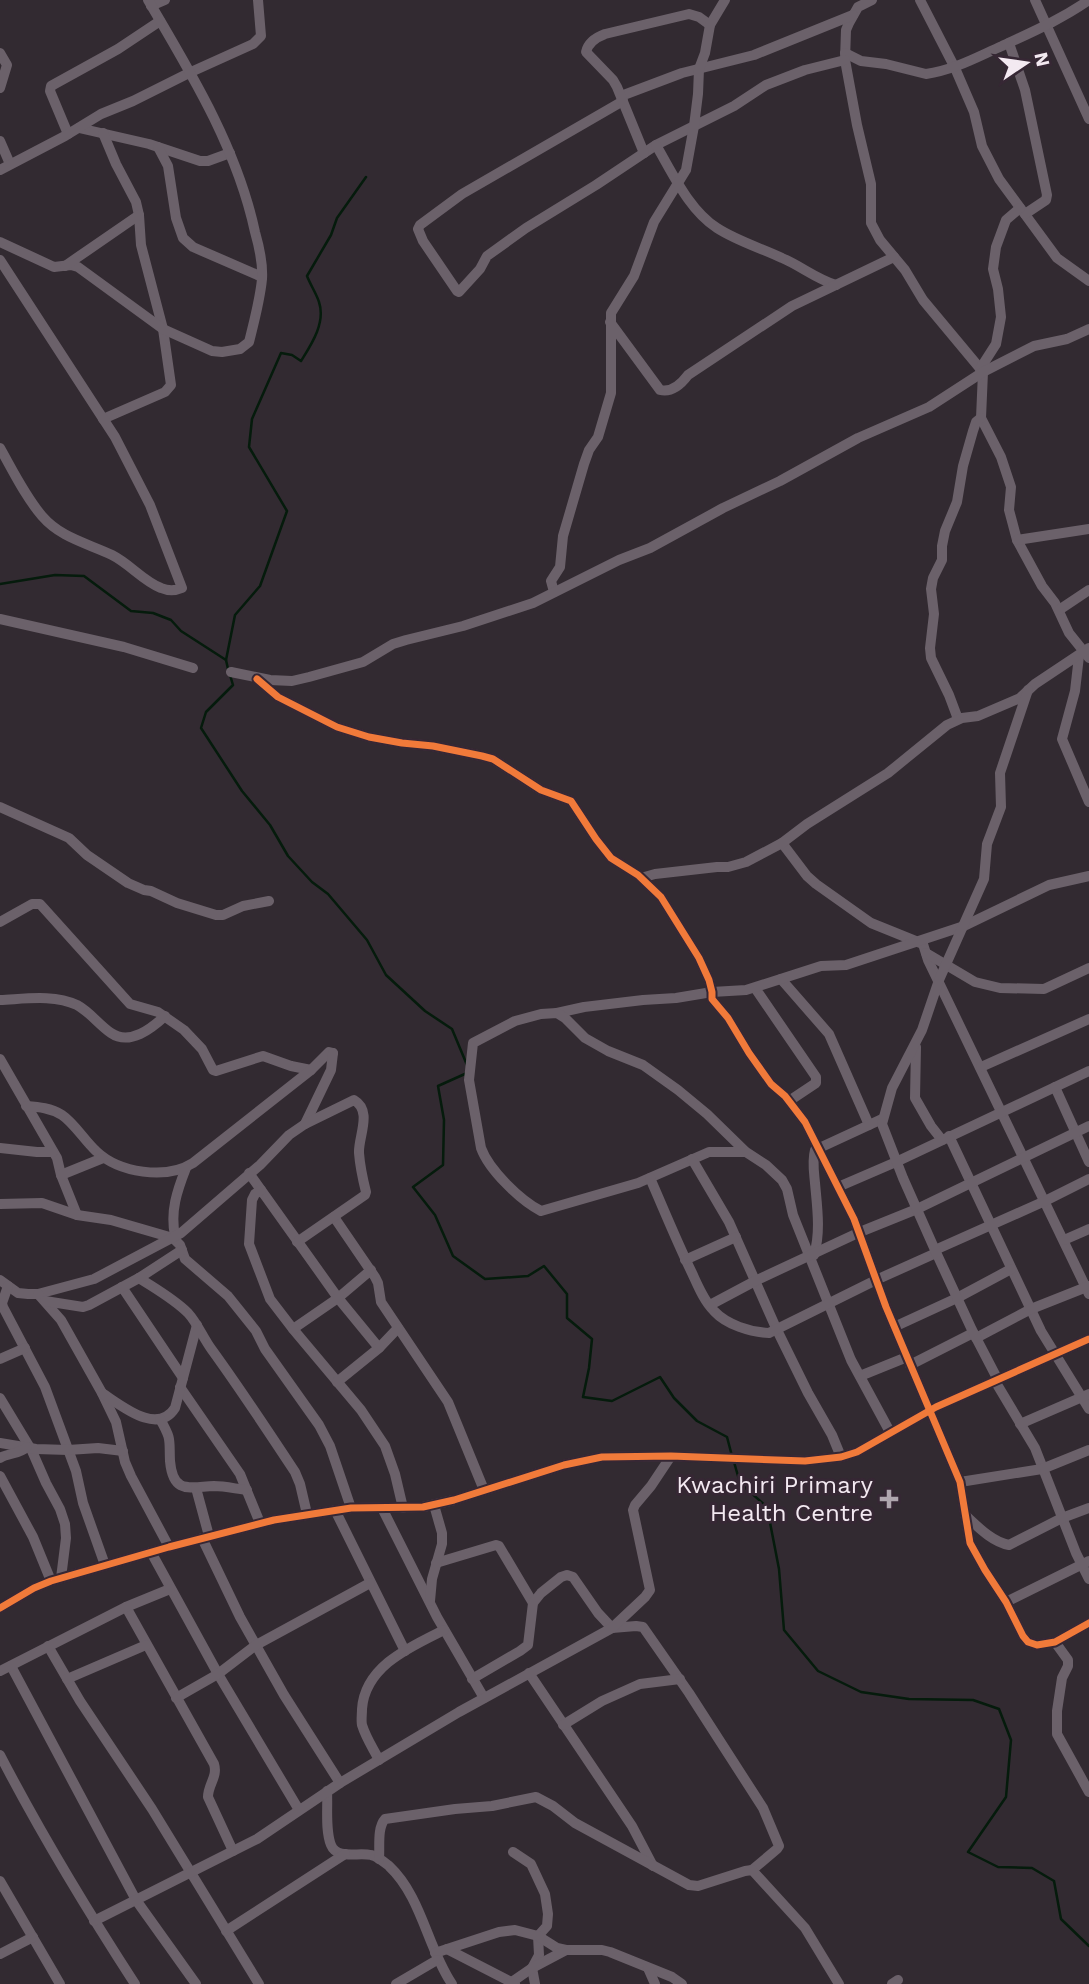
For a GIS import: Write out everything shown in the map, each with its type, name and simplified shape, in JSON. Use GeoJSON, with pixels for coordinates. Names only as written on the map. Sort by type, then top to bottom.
{"type":"FeatureCollection","features":[{"type":"Feature","properties":{"kind":"street"},"geometry":{"type":"LineString","coordinates":[[0,242],[54,267],[78,267],[163,329],[212,351],[240,349],[249,342],[262,277],[252,214],[230,153],[191,72],[149,3],[165,0]]}},
{"type":"Feature","properties":{"kind":"street"},"geometry":{"type":"LineString","coordinates":[[0,170],[102,114],[253,44],[260,39],[258,0]]}},
{"type":"Feature","properties":{"kind":"street"},"geometry":{"type":"LineString","coordinates":[[554,593],[551,581],[559,567],[563,536],[586,457],[598,437],[611,393],[611,313],[639,267],[654,222],[688,164],[699,69],[710,25],[725,0]]}},
{"type":"Feature","properties":{"kind":"street"},"geometry":{"type":"LineString","coordinates":[[872,0],[858,7],[853,15],[846,30],[845,56],[871,184],[871,223],[923,300],[982,370]]}},
{"type":"Feature","properties":{"kind":"street"},"geometry":{"type":"LineString","coordinates":[[920,0],[955,68],[974,112],[982,146],[999,179],[1057,258],[1089,281]]}},
{"type":"Feature","properties":{"kind":"street"},"geometry":{"type":"LineString","coordinates":[[1035,0],[1089,119]]}},
{"type":"Feature","properties":{"kind":"street"},"geometry":{"type":"LineString","coordinates":[[853,15],[754,55],[675,75],[622,99],[463,194],[420,225],[420,235],[459,292],[488,256],[527,228],[656,145],[734,106],[766,85],[845,56],[926,74],[955,68],[1046,26],[1089,0]]}},
{"type":"Feature","properties":{"kind":"street"},"geometry":{"type":"LineString","coordinates":[[644,153],[613,80],[586,52],[588,46],[597,37],[605,34],[689,14],[710,25]]}},
{"type":"Feature","properties":{"kind":"street"},"geometry":{"type":"LineString","coordinates":[[68,134],[49,88],[118,49],[160,21]]}},
{"type":"Feature","properties":{"kind":"street"},"geometry":{"type":"LineString","coordinates":[[1009,43],[1025,90],[1047,195],[1046,200],[1006,220],[996,247],[993,269],[1001,317],[996,344],[982,370],[981,418],[1001,457],[1011,487],[1009,510],[1017,540],[1027,562],[1059,610],[1065,626],[1085,653],[1062,739],[1089,802]]}},
{"type":"Feature","properties":{"kind":"street"},"geometry":{"type":"LineString","coordinates":[[0,53],[7,65],[0,88]]}},
{"type":"Feature","properties":{"kind":"street"},"geometry":{"type":"LineString","coordinates":[[79,128],[158,147],[200,161],[230,153]]}},
{"type":"Feature","properties":{"kind":"street"},"geometry":{"type":"LineString","coordinates":[[103,133],[116,164],[135,197],[141,245],[163,329],[171,385],[164,392],[103,419]]}},
{"type":"Feature","properties":{"kind":"street"},"geometry":{"type":"LineString","coordinates":[[0,141],[10,164]]}},
{"type":"Feature","properties":{"kind":"street"},"geometry":{"type":"LineString","coordinates":[[656,145],[700,214],[716,228],[793,263],[818,279],[836,285]]}},
{"type":"Feature","properties":{"kind":"street"},"geometry":{"type":"LineString","coordinates":[[158,147],[168,166],[176,218],[183,238],[193,247],[262,277]]}},
{"type":"Feature","properties":{"kind":"street"},"geometry":{"type":"LineString","coordinates":[[65,266],[139,215]]}},
{"type":"Feature","properties":{"kind":"street"},"geometry":{"type":"LineString","coordinates":[[610,321],[660,390],[664,391],[682,383],[688,375],[780,313],[894,257]]}},
{"type":"Feature","properties":{"kind":"street"},"geometry":{"type":"LineString","coordinates":[[0,260],[115,437],[144,492],[182,588],[165,590],[113,555],[63,535],[43,517],[27,496],[0,447]]}},
{"type":"Feature","properties":{"kind":"street"},"geometry":{"type":"LineString","coordinates":[[231,672],[257,679],[292,681],[363,662],[393,644],[519,608],[650,548],[858,438],[929,407],[982,370],[1034,346],[1067,340],[1089,329]]}},
{"type":"Feature","properties":{"kind":"street"},"geometry":{"type":"LineString","coordinates":[[958,719],[930,653],[933,614],[931,583],[941,564],[945,531],[957,502],[973,431],[976,422],[981,418]]}},
{"type":"Feature","properties":{"kind":"street"},"geometry":{"type":"LineString","coordinates":[[1017,540],[1089,529]]}},
{"type":"Feature","properties":{"kind":"street"},"geometry":{"type":"LineString","coordinates":[[1059,610],[1089,590]]}},
{"type":"Feature","properties":{"kind":"street"},"geometry":{"type":"LineString","coordinates":[[0,619],[111,644],[193,668]]}},
{"type":"Feature","properties":{"kind":"street"},"geometry":{"type":"LineString","coordinates":[[641,878],[737,865],[759,856],[888,773],[943,728],[958,719],[978,716],[1014,701],[1085,653]]}},
{"type":"Feature","properties":{"kind":"street"},"geometry":{"type":"LineString","coordinates":[[257,679],[278,697],[337,727],[369,737],[454,749],[493,759],[541,790],[570,801],[611,858],[641,878],[661,897],[699,958],[712,992],[712,999],[728,1018],[771,1084],[805,1122],[820,1148],[860,1232],[894,1327],[960,1482],[970,1543],[1023,1636],[1028,1642],[1037,1645],[1055,1642],[1089,1623]]}},
{"type":"Feature","properties":{"kind":"street"},"geometry":{"type":"LineString","coordinates":[[1028,690],[1000,773],[1001,807],[987,844],[984,879],[939,980],[925,1024],[892,1088],[882,1119],[882,1128],[916,1209],[996,1380],[1035,1448],[1062,1518],[1085,1562],[1089,1579]]}},
{"type":"Feature","properties":{"kind":"street"},"geometry":{"type":"LineString","coordinates":[[0,807],[69,838],[87,855],[128,883],[177,903],[223,915],[243,906],[269,901]]}},
{"type":"Feature","properties":{"kind":"street"},"geometry":{"type":"LineString","coordinates":[[782,843],[816,884],[872,923],[923,944],[1088,1289],[1031,1309],[975,1336],[860,1376]]}},
{"type":"Feature","properties":{"kind":"street"},"geometry":{"type":"LineString","coordinates":[[746,1152],[709,1152],[638,1184],[541,1211],[510,1187],[484,1156],[469,1080],[473,1043],[515,1021],[541,1014],[755,988],[821,966],[846,965],[964,926],[1039,888],[1089,876]]}},
{"type":"Feature","properties":{"kind":"street"},"geometry":{"type":"LineString","coordinates":[[0,922],[32,904],[40,904],[130,1004],[165,1016],[196,1042],[213,1070],[267,1056],[291,1066],[311,1070]]}},
{"type":"Feature","properties":{"kind":"street"},"geometry":{"type":"LineString","coordinates":[[926,952],[946,966],[986,986],[1048,988],[1089,968]]}},
{"type":"Feature","properties":{"kind":"street"},"geometry":{"type":"LineString","coordinates":[[782,979],[829,1034],[869,1125]]}},
{"type":"Feature","properties":{"kind":"street"},"geometry":{"type":"LineString","coordinates":[[755,988],[816,1077],[816,1083],[789,1101]]}},
{"type":"Feature","properties":{"kind":"street"},"geometry":{"type":"LineString","coordinates":[[0,1000],[46,998],[75,1004],[120,1037],[131,1037],[148,1031],[165,1016]]}},
{"type":"Feature","properties":{"kind":"street"},"geometry":{"type":"LineString","coordinates":[[557,1013],[592,1043],[643,1065],[657,1075],[707,1114],[746,1152],[782,1180],[828,1304],[860,1376],[890,1432]]}},
{"type":"Feature","properties":{"kind":"street"},"geometry":{"type":"LineString","coordinates":[[981,1067],[1089,1019]]}},
{"type":"Feature","properties":{"kind":"street"},"geometry":{"type":"LineString","coordinates":[[916,1042],[915,1098],[931,1126],[945,1138],[971,1182],[1031,1309],[1055,1354],[1085,1395],[1089,1409]]}},
{"type":"Feature","properties":{"kind":"street"},"geometry":{"type":"LineString","coordinates":[[305,1124],[331,1070],[332,1053],[329,1052],[311,1070],[186,1168],[174,1203],[174,1237],[183,1250],[185,1259],[228,1296],[256,1331],[265,1349],[319,1425],[330,1446],[351,1508]]}},
{"type":"Feature","properties":{"kind":"street"},"geometry":{"type":"LineString","coordinates":[[0,1059],[53,1152],[77,1215]]}},
{"type":"Feature","properties":{"kind":"street"},"geometry":{"type":"LineString","coordinates":[[838,1187],[1089,1071]]}},
{"type":"Feature","properties":{"kind":"street"},"geometry":{"type":"LineString","coordinates":[[1055,1087],[1089,1162]]}},
{"type":"Feature","properties":{"kind":"street"},"geometry":{"type":"LineString","coordinates":[[42,1298],[94,1279],[174,1237],[260,1165],[289,1135],[305,1124],[354,1101],[361,1106],[363,1130],[359,1152],[365,1195],[297,1241]]}},
{"type":"Feature","properties":{"kind":"street"},"geometry":{"type":"LineString","coordinates":[[26,1106],[48,1108],[61,1115],[103,1158],[133,1171],[143,1173],[186,1168]]}},
{"type":"Feature","properties":{"kind":"street"},"geometry":{"type":"LineString","coordinates":[[812,1256],[817,1241],[818,1212],[815,1150],[882,1119]]}},
{"type":"Feature","properties":{"kind":"street"},"geometry":{"type":"LineString","coordinates":[[710,1305],[757,1280],[916,1209],[1089,1126]]}},
{"type":"Feature","properties":{"kind":"street"},"geometry":{"type":"LineString","coordinates":[[0,1148],[53,1152]]}},
{"type":"Feature","properties":{"kind":"street"},"geometry":{"type":"LineString","coordinates":[[61,1175],[103,1158]]}},
{"type":"Feature","properties":{"kind":"street"},"geometry":{"type":"LineString","coordinates":[[692,1159],[724,1211],[757,1280],[776,1328],[841,1457]]}},
{"type":"Feature","properties":{"kind":"street"},"geometry":{"type":"LineString","coordinates":[[248,1173],[338,1298],[379,1348]]}},
{"type":"Feature","properties":{"kind":"street"},"geometry":{"type":"LineString","coordinates":[[650,1178],[685,1260],[701,1293],[714,1311],[731,1323],[752,1331],[769,1332],[1089,1179]]}},
{"type":"Feature","properties":{"kind":"street"},"geometry":{"type":"LineString","coordinates":[[261,1190],[252,1200],[249,1244],[270,1299],[361,1410],[385,1446],[403,1508]]}},
{"type":"Feature","properties":{"kind":"street"},"geometry":{"type":"LineString","coordinates":[[0,1204],[42,1203],[77,1215],[111,1220],[174,1237]]}},
{"type":"Feature","properties":{"kind":"street"},"geometry":{"type":"LineString","coordinates":[[334,1217],[371,1270],[378,1283],[381,1302],[448,1402],[484,1490]]}},
{"type":"Feature","properties":{"kind":"street"},"geometry":{"type":"LineString","coordinates":[[1064,1240],[1089,1229]]}},
{"type":"Feature","properties":{"kind":"street"},"geometry":{"type":"LineString","coordinates":[[685,1260],[736,1237]]}},
{"type":"Feature","properties":{"kind":"street"},"geometry":{"type":"LineString","coordinates":[[105,1565],[45,1387],[3,1307],[3,1288],[83,1307],[139,1279],[183,1250]]}},
{"type":"Feature","properties":{"kind":"street"},"geometry":{"type":"LineString","coordinates":[[894,1327],[1012,1269]]}},
{"type":"Feature","properties":{"kind":"street"},"geometry":{"type":"LineString","coordinates":[[293,1329],[338,1298],[371,1270]]}},
{"type":"Feature","properties":{"kind":"street"},"geometry":{"type":"LineString","coordinates":[[139,1279],[173,1300],[197,1325],[295,1472],[307,1514]]}},
{"type":"Feature","properties":{"kind":"street"},"geometry":{"type":"LineString","coordinates":[[122,1287],[240,1474],[260,1523]]}},
{"type":"Feature","properties":{"kind":"street"},"geometry":{"type":"LineString","coordinates":[[42,1298],[61,1320],[102,1393],[116,1422],[131,1476],[169,1546]]}},
{"type":"Feature","properties":{"kind":"street"},"geometry":{"type":"LineString","coordinates":[[102,1393],[139,1416],[151,1420],[160,1419],[172,1412],[197,1325]]}},
{"type":"Feature","properties":{"kind":"street"},"geometry":{"type":"LineString","coordinates":[[337,1382],[379,1348],[398,1328]]}},
{"type":"Feature","properties":{"kind":"street"},"geometry":{"type":"LineString","coordinates":[[0,1608],[34,1588],[56,1579],[260,1523],[351,1508],[403,1508],[435,1504],[564,1465],[602,1457],[671,1456],[805,1461],[841,1457],[857,1452],[929,1411],[1089,1339]]}},
{"type":"Feature","properties":{"kind":"street"},"geometry":{"type":"LineString","coordinates":[[0,1359],[25,1348]]}},
{"type":"Feature","properties":{"kind":"street"},"geometry":{"type":"LineString","coordinates":[[1020,1424],[1085,1395]]}},
{"type":"Feature","properties":{"kind":"street"},"geometry":{"type":"LineString","coordinates":[[0,1398],[28,1446],[65,1524],[66,1538],[56,1579]]}},
{"type":"Feature","properties":{"kind":"street"},"geometry":{"type":"LineString","coordinates":[[160,1419],[171,1442],[172,1474],[178,1484],[195,1489],[217,1486],[247,1490]]}},
{"type":"Feature","properties":{"kind":"street"},"geometry":{"type":"LineString","coordinates":[[0,1443],[36,1449],[98,1448],[123,1451]]}},
{"type":"Feature","properties":{"kind":"street"},"geometry":{"type":"LineString","coordinates":[[0,1458],[28,1446]]}},
{"type":"Feature","properties":{"kind":"street"},"geometry":{"type":"LineString","coordinates":[[960,1482],[1042,1469],[1089,1450]]}},
{"type":"Feature","properties":{"kind":"street"},"geometry":{"type":"LineString","coordinates":[[94,1921],[257,1839],[379,1759],[612,1628],[650,1590],[633,1510],[671,1456]]}},
{"type":"Feature","properties":{"kind":"street"},"geometry":{"type":"LineString","coordinates":[[0,1476],[56,1579]]}},
{"type":"Feature","properties":{"kind":"street"},"geometry":{"type":"LineString","coordinates":[[195,1489],[205,1537],[256,1645],[340,1783]]}},
{"type":"Feature","properties":{"kind":"street"},"geometry":{"type":"LineString","coordinates":[[430,1602],[432,1579],[442,1544],[435,1504]]}},
{"type":"Feature","properties":{"kind":"street"},"geometry":{"type":"LineString","coordinates":[[965,1515],[993,1538],[1009,1545],[1089,1507]]}},
{"type":"Feature","properties":{"kind":"street"},"geometry":{"type":"LineString","coordinates":[[382,1508],[444,1629],[484,1698]]}},
{"type":"Feature","properties":{"kind":"street"},"geometry":{"type":"LineString","coordinates":[[335,1510],[405,1651]]}},
{"type":"Feature","properties":{"kind":"street"},"geometry":{"type":"LineString","coordinates":[[436,1563],[499,1546],[533,1603]]}},
{"type":"Feature","properties":{"kind":"street"},"geometry":{"type":"LineString","coordinates":[[151,1552],[218,1674],[299,1810]]}},
{"type":"Feature","properties":{"kind":"street"},"geometry":{"type":"LineString","coordinates":[[1006,1602],[1085,1562]]}},
{"type":"Feature","properties":{"kind":"street"},"geometry":{"type":"LineString","coordinates":[[472,1679],[528,1645],[533,1603],[561,1577],[573,1577],[612,1628]]}},
{"type":"Feature","properties":{"kind":"street"},"geometry":{"type":"LineString","coordinates":[[176,1698],[218,1674],[256,1645],[370,1583]]}},
{"type":"Feature","properties":{"kind":"street"},"geometry":{"type":"LineString","coordinates":[[0,1671],[125,1607],[170,1589]]}},
{"type":"Feature","properties":{"kind":"street"},"geometry":{"type":"LineString","coordinates":[[125,1607],[214,1764],[215,1779],[209,1788],[208,1797],[233,1851]]}},
{"type":"Feature","properties":{"kind":"street"},"geometry":{"type":"LineString","coordinates":[[379,1859],[380,1828],[385,1819],[492,1806],[536,1797],[575,1823],[693,1886],[752,1870],[777,1850],[778,1840],[762,1808],[680,1679],[643,1628],[612,1628]]}},
{"type":"Feature","properties":{"kind":"street"},"geometry":{"type":"LineString","coordinates":[[379,1759],[361,1722],[366,1690],[387,1662],[444,1629]]}},
{"type":"Feature","properties":{"kind":"street"},"geometry":{"type":"LineString","coordinates":[[1055,1642],[1068,1660],[1057,1711],[1057,1734],[1089,1792]]}},
{"type":"Feature","properties":{"kind":"street"},"geometry":{"type":"LineString","coordinates":[[67,1679],[146,1645]]}},
{"type":"Feature","properties":{"kind":"street"},"geometry":{"type":"LineString","coordinates":[[48,1646],[259,1984]]}},
{"type":"Feature","properties":{"kind":"street"},"geometry":{"type":"LineString","coordinates":[[11,1666],[136,1900],[196,1984]]}},
{"type":"Feature","properties":{"kind":"street"},"geometry":{"type":"LineString","coordinates":[[528,1673],[632,1826],[653,1866]]}},
{"type":"Feature","properties":{"kind":"street"},"geometry":{"type":"LineString","coordinates":[[563,1725],[602,1701],[640,1684],[680,1679]]}},
{"type":"Feature","properties":{"kind":"street"},"geometry":{"type":"LineString","coordinates":[[0,1755],[94,1921],[135,1984]]}},
{"type":"Feature","properties":{"kind":"street"},"geometry":{"type":"LineString","coordinates":[[327,1791],[328,1834],[331,1846],[335,1851],[345,1854],[370,1854],[389,1866],[416,1907],[436,1957],[452,1984]]}},
{"type":"Feature","properties":{"kind":"street"},"geometry":{"type":"LineString","coordinates":[[513,1852],[531,1864],[545,1894],[547,1926],[538,1936],[539,1955],[532,1968],[535,1984]]}},
{"type":"Feature","properties":{"kind":"street"},"geometry":{"type":"LineString","coordinates":[[226,1931],[345,1854]]}},
{"type":"Feature","properties":{"kind":"street"},"geometry":{"type":"LineString","coordinates":[[752,1870],[800,1922],[839,1984]]}},
{"type":"Feature","properties":{"kind":"street"},"geometry":{"type":"LineString","coordinates":[[0,1881],[60,1984]]}},
{"type":"Feature","properties":{"kind":"street"},"geometry":{"type":"LineString","coordinates":[[396,1984],[447,1949],[499,1932],[515,1930],[538,1936],[557,1948],[603,1950],[672,1977],[682,1984]]}},
{"type":"Feature","properties":{"kind":"street"},"geometry":{"type":"LineString","coordinates":[[0,1954],[33,1937]]}},
{"type":"Feature","properties":{"kind":"street"},"geometry":{"type":"LineString","coordinates":[[447,1949],[512,1984],[532,1968],[566,1950]]}},
{"type":"Feature","properties":{"kind":"street"},"geometry":{"type":"LineString","coordinates":[[648,1968],[655,1984]]}},
{"type":"Feature","properties":{"kind":"waterway"},"geometry":{"type":"LineString","coordinates":[[228,669],[226,660],[235,615],[260,586],[287,511],[249,447],[252,419],[281,353],[292,355],[301,361],[313,341],[321,310],[307,276],[331,235],[337,218],[366,177]]}},
{"type":"Feature","properties":{"kind":"waterway"},"geometry":{"type":"LineString","coordinates":[[0,584],[55,575],[84,576],[131,611],[153,613],[171,620],[181,631],[226,660]]}},
{"type":"Feature","properties":{"kind":"waterway"},"geometry":{"type":"LineString","coordinates":[[230,675],[233,685],[206,712],[201,728],[242,791],[270,825],[288,856],[312,882],[328,894],[367,940],[386,975],[425,1011],[452,1029],[467,1065]]}},
{"type":"Feature","properties":{"kind":"waterway"},"geometry":{"type":"LineString","coordinates":[[467,1073],[438,1086],[444,1120],[443,1165],[413,1187],[435,1215],[453,1256],[485,1279],[528,1276],[544,1266],[567,1294],[567,1318],[592,1339],[583,1397],[612,1401],[660,1377],[674,1398],[697,1421],[727,1437],[732,1456]]}},
{"type":"Feature","properties":{"kind":"waterway"},"geometry":{"type":"LineString","coordinates":[[734,1462],[740,1483],[767,1507],[779,1569],[784,1630],[818,1671],[861,1692],[909,1699],[973,1700],[999,1709],[1011,1740],[1006,1797],[968,1852],[998,1867],[1032,1868],[1054,1881],[1061,1919],[1089,1946]]}},
{"type":"Feature","properties":{"kind":"cycle path"},"geometry":{"type":"LineString","coordinates":[[257,679],[278,697],[337,727],[369,737],[433,746],[493,759],[541,790],[571,801],[611,858],[638,875],[661,897],[699,958],[709,980],[712,999],[728,1018],[771,1084],[785,1096],[805,1122],[854,1219],[886,1307],[960,1482],[970,1543],[1023,1636],[1028,1642],[1037,1645],[1055,1642],[1089,1623]]}},
{"type":"Feature","properties":{"kind":"cycle path"},"geometry":{"type":"LineString","coordinates":[[0,1608],[51,1581],[274,1520],[351,1508],[423,1507],[454,1500],[564,1465],[602,1457],[671,1456],[805,1461],[841,1457],[857,1452],[936,1407],[1089,1339]]}},
{"type":"Feature","properties":{"kind":"place","name":"Kwachiri Primary Health Centre"},"geometry":{"type":"Point","coordinates":[889,1499]}}]}
